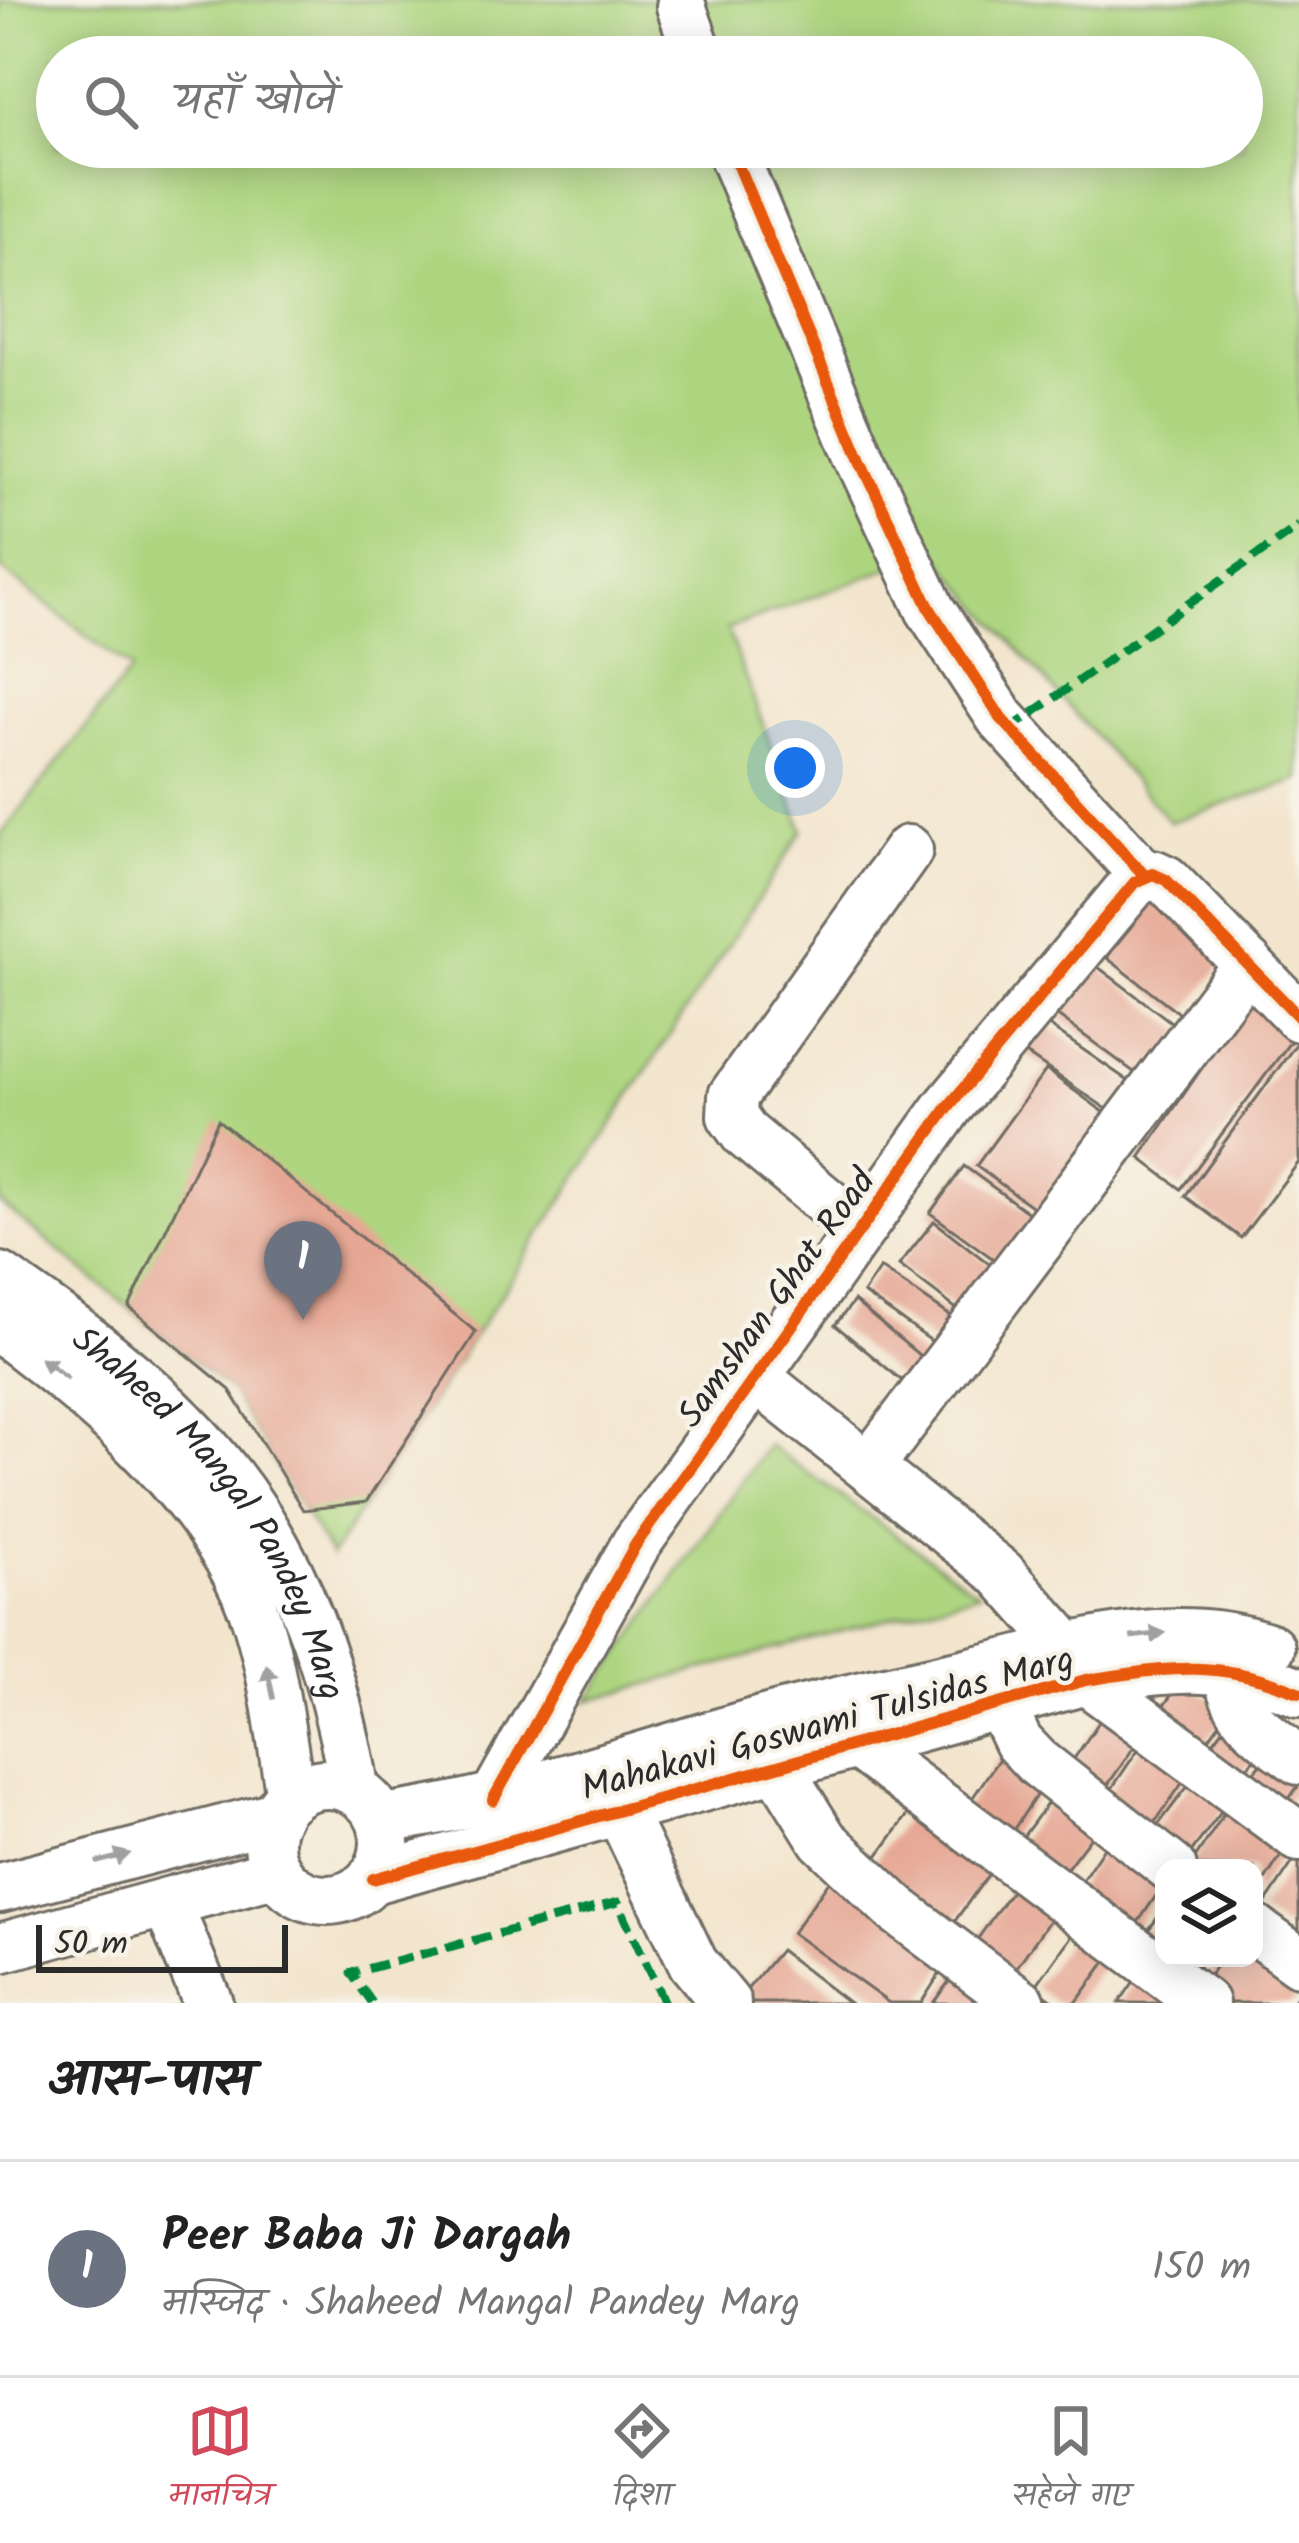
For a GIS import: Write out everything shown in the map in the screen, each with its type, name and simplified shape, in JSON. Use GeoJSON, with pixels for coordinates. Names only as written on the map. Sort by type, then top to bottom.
{"type":"FeatureCollection","features":[{"type":"Feature","properties":{"kind":"street"},"geometry":{"type":"LineString","coordinates":[[681,6],[692,36]]}},
{"type":"Feature","properties":{"kind":"street"},"geometry":{"type":"LineString","coordinates":[[739,168],[862,463],[930,609],[1001,718],[1153,876],[1299,1017]]}},
{"type":"Feature","properties":{"kind":"street"},"geometry":{"type":"LineString","coordinates":[[860,1230],[744,1133],[732,1116],[733,1096],[908,850]]}},
{"type":"Feature","properties":{"kind":"street","name":"Samshan Ghat Road"},"geometry":{"type":"LineString","coordinates":[[493,1800],[636,1544],[860,1230],[948,1107],[1153,876]]}},
{"type":"Feature","properties":{"kind":"street"},"geometry":{"type":"LineString","coordinates":[[868,1467],[1248,964]]}},
{"type":"Feature","properties":{"kind":"street","name":"Shaheed Mangal Pandey Marg"},"geometry":{"type":"LineString","coordinates":[[0,1277],[104,1348],[216,1460],[262,1520],[300,1586],[368,1805]]}},
{"type":"Feature","properties":{"kind":"street","name":"Shaheed Mangal Pandey Marg"},"geometry":{"type":"LineString","coordinates":[[0,1328],[80,1388],[140,1448],[191,1507],[229,1564],[257,1622],[283,1807]]}},
{"type":"Feature","properties":{"kind":"street"},"geometry":{"type":"LineString","coordinates":[[755,1377],[1001,1573],[1075,1663],[1299,1838]]}},
{"type":"Feature","properties":{"kind":"street","name":"Mahakavi Goswami Tulsidas Marg"},"geometry":{"type":"LineString","coordinates":[[277,1872],[305,1896],[342,1899],[373,1879],[1000,1704],[1075,1663],[1181,1631],[1259,1644],[1299,1658]]}},
{"type":"Feature","properties":{"kind":"street","name":"Mahakavi Goswami Tulsidas Marg"},"geometry":{"type":"LineString","coordinates":[[0,1888],[283,1807],[310,1786],[333,1784],[368,1805],[493,1800],[766,1719],[993,1667],[1075,1663],[1226,1668],[1299,1691]]}},
{"type":"Feature","properties":{"kind":"street"},"geometry":{"type":"LineString","coordinates":[[1226,1668],[1233,1701],[1246,1721],[1299,1760]]}},
{"type":"Feature","properties":{"kind":"street"},"geometry":{"type":"LineString","coordinates":[[1000,1704],[1018,1742],[1037,1762],[1161,1859]]}},
{"type":"Feature","properties":{"kind":"street"},"geometry":{"type":"LineString","coordinates":[[857,1744],[1204,2003]]}},
{"type":"Feature","properties":{"kind":"street"},"geometry":{"type":"LineString","coordinates":[[777,1766],[823,1840],[896,1909],[1021,2003]]}},
{"type":"Feature","properties":{"kind":"street"},"geometry":{"type":"LineString","coordinates":[[368,1805],[386,1844],[373,1879]]}},
{"type":"Feature","properties":{"kind":"street"},"geometry":{"type":"LineString","coordinates":[[0,1948],[277,1872],[269,1844],[283,1807]]}},
{"type":"Feature","properties":{"kind":"street"},"geometry":{"type":"LineString","coordinates":[[620,1809],[693,1963],[726,2003]]}},
{"type":"Feature","properties":{"kind":"street"},"geometry":{"type":"LineString","coordinates":[[166,1903],[208,2003]]}},
{"type":"Feature","properties":{"kind":"street"},"geometry":{"type":"LineString","coordinates":[[1263,1936],[1299,1962]]}},
{"type":"Feature","properties":{"kind":"green space"},"geometry":{"type":"Polygon","coordinates":[[[0,0],[1299,0],[1299,780],[1170,822],[933,552],[727,629],[803,830],[331,1556],[230,1390],[0,1203],[0,836],[131,670],[0,568],[0,0]]]}},
{"type":"Feature","properties":{"kind":"green space"},"geometry":{"type":"Polygon","coordinates":[[[768,1445],[979,1593],[587,1701],[768,1445]]]}},
{"type":"Feature","properties":{"kind":"building"},"geometry":{"type":"Polygon","coordinates":[[[1154,892],[1225,960],[1183,1016],[1107,958],[1154,892]]]}},
{"type":"Feature","properties":{"kind":"building"},"geometry":{"type":"Polygon","coordinates":[[[1094,964],[1183,1031],[1146,1081],[1055,1014],[1094,964]]]}},
{"type":"Feature","properties":{"kind":"building"},"geometry":{"type":"Polygon","coordinates":[[[1255,991],[1296,1034],[1181,1189],[1140,1158],[1255,991]]]}},
{"type":"Feature","properties":{"kind":"building"},"geometry":{"type":"Polygon","coordinates":[[[1046,1024],[1137,1087],[1117,1116],[1026,1054],[1046,1024]]]}},
{"type":"Feature","properties":{"kind":"building"},"geometry":{"type":"Polygon","coordinates":[[[1299,1040],[1299,1162],[1241,1238],[1185,1196],[1299,1040]]]}},
{"type":"Feature","properties":{"kind":"building"},"geometry":{"type":"Polygon","coordinates":[[[1046,1070],[1119,1123],[1049,1219],[976,1166],[1046,1070]]]}},
{"type":"Feature","properties":{"kind":"building"},"geometry":{"type":"Polygon","coordinates":[[[218,1120],[476,1332],[366,1502],[303,1510],[230,1390],[129,1307],[218,1120]]]}},
{"type":"Feature","properties":{"kind":"building"},"geometry":{"type":"Polygon","coordinates":[[[964,1166],[1048,1227],[1014,1274],[930,1213],[964,1166]]]}},
{"type":"Feature","properties":{"kind":"building"},"geometry":{"type":"Polygon","coordinates":[[[934,1221],[1001,1273],[967,1317],[899,1265],[934,1221]]]}},
{"type":"Feature","properties":{"kind":"building"},"geometry":{"type":"Polygon","coordinates":[[[880,1268],[958,1321],[940,1347],[863,1293],[880,1268]]]}},
{"type":"Feature","properties":{"kind":"building"},"geometry":{"type":"Polygon","coordinates":[[[854,1301],[931,1365],[912,1389],[835,1325],[854,1301]]]}},
{"type":"Feature","properties":{"kind":"building"},"geometry":{"type":"Polygon","coordinates":[[[1183,1679],[1228,1712],[1199,1752],[1154,1719],[1183,1679]]]}},
{"type":"Feature","properties":{"kind":"building"},"geometry":{"type":"Polygon","coordinates":[[[1105,1713],[1141,1737],[1102,1793],[1067,1769],[1105,1713]]]}},
{"type":"Feature","properties":{"kind":"building"},"geometry":{"type":"Polygon","coordinates":[[[1232,1717],[1266,1743],[1236,1783],[1202,1757],[1232,1717]]]}},
{"type":"Feature","properties":{"kind":"building"},"geometry":{"type":"Polygon","coordinates":[[[1148,1735],[1194,1766],[1149,1831],[1104,1800],[1148,1735]]]}},
{"type":"Feature","properties":{"kind":"building"},"geometry":{"type":"Polygon","coordinates":[[[1271,1750],[1299,1771],[1299,1785],[1278,1814],[1243,1788],[1271,1750]]]}},
{"type":"Feature","properties":{"kind":"building"},"geometry":{"type":"Polygon","coordinates":[[[1000,1757],[1043,1785],[1002,1847],[959,1818],[1000,1757]]]}},
{"type":"Feature","properties":{"kind":"building"},"geometry":{"type":"Polygon","coordinates":[[[1198,1773],[1232,1798],[1186,1859],[1175,1859],[1148,1838],[1198,1773]]]}},
{"type":"Feature","properties":{"kind":"building"},"geometry":{"type":"Polygon","coordinates":[[[1055,1793],[1099,1826],[1054,1885],[1011,1853],[1055,1793]]]}},
{"type":"Feature","properties":{"kind":"building"},"geometry":{"type":"Polygon","coordinates":[[[917,1802],[998,1861],[947,1932],[865,1874],[917,1802]]]}},
{"type":"Feature","properties":{"kind":"building"},"geometry":{"type":"Polygon","coordinates":[[[1230,1805],[1289,1843],[1263,1883],[1263,1859],[1195,1859],[1230,1805]]]}},
{"type":"Feature","properties":{"kind":"building"},"geometry":{"type":"Polygon","coordinates":[[[1113,1834],[1155,1875],[1155,1897],[1128,1937],[1070,1898],[1113,1834]]]}},
{"type":"Feature","properties":{"kind":"building"},"geometry":{"type":"Polygon","coordinates":[[[1299,1853],[1299,1938],[1263,1913],[1299,1853]]]}},
{"type":"Feature","properties":{"kind":"building"},"geometry":{"type":"Polygon","coordinates":[[[835,1873],[952,1955],[921,2003],[889,2003],[792,1933],[835,1873]]]}},
{"type":"Feature","properties":{"kind":"building"},"geometry":{"type":"Polygon","coordinates":[[[1018,1881],[1058,1908],[1012,1974],[972,1947],[1018,1881]]]}},
{"type":"Feature","properties":{"kind":"building"},"geometry":{"type":"Polygon","coordinates":[[[1155,1921],[1155,1958],[1137,1945],[1155,1921]]]}},
{"type":"Feature","properties":{"kind":"building"},"geometry":{"type":"Polygon","coordinates":[[[1078,1927],[1113,1952],[1076,2003],[1057,2003],[1035,1987],[1078,1927]]]}},
{"type":"Feature","properties":{"kind":"building"},"geometry":{"type":"Polygon","coordinates":[[[780,1950],[849,2003],[747,2003],[740,1998],[780,1950]]]}},
{"type":"Feature","properties":{"kind":"building"},"geometry":{"type":"Polygon","coordinates":[[[1263,1962],[1299,1976],[1299,1992],[1292,2003],[1220,2003],[1199,1989],[1215,1967],[1263,1967],[1263,1962]]]}},
{"type":"Feature","properties":{"kind":"building"},"geometry":{"type":"Polygon","coordinates":[[[962,1964],[1015,2003],[933,2003],[962,1964]]]}},
{"type":"Feature","properties":{"kind":"building"},"geometry":{"type":"Polygon","coordinates":[[[1167,1967],[1198,1967],[1187,1982],[1167,1967]]]}},
{"type":"Feature","properties":{"kind":"building"},"geometry":{"type":"Polygon","coordinates":[[[1143,1968],[1182,2003],[1119,2003],[1143,1968]]]}},
{"type":"Feature","properties":{"kind":"marked path"},"geometry":{"type":"LineString","coordinates":[[1010,729],[1299,526]]}},
{"type":"Feature","properties":{"kind":"marked path"},"geometry":{"type":"LineString","coordinates":[[372,2003],[351,1973],[618,1902],[664,2003]]}},
{"type":"Feature","properties":{"kind":"cycle path"},"geometry":{"type":"LineString","coordinates":[[739,168],[862,463],[930,609],[1001,718],[1145,876]]}},
{"type":"Feature","properties":{"kind":"cycle path"},"geometry":{"type":"LineString","coordinates":[[493,1800],[636,1544],[948,1107],[1135,882],[1153,874],[1166,880],[1299,1017]]}},
{"type":"Feature","properties":{"kind":"cycle path"},"geometry":{"type":"LineString","coordinates":[[373,1879],[1086,1680],[1218,1670],[1299,1692]]}},
{"type":"Feature","properties":{"kind":"place","name":"Peer Baba Ji Dargah"},"geometry":{"type":"Point","coordinates":[303,1320]}}]}
